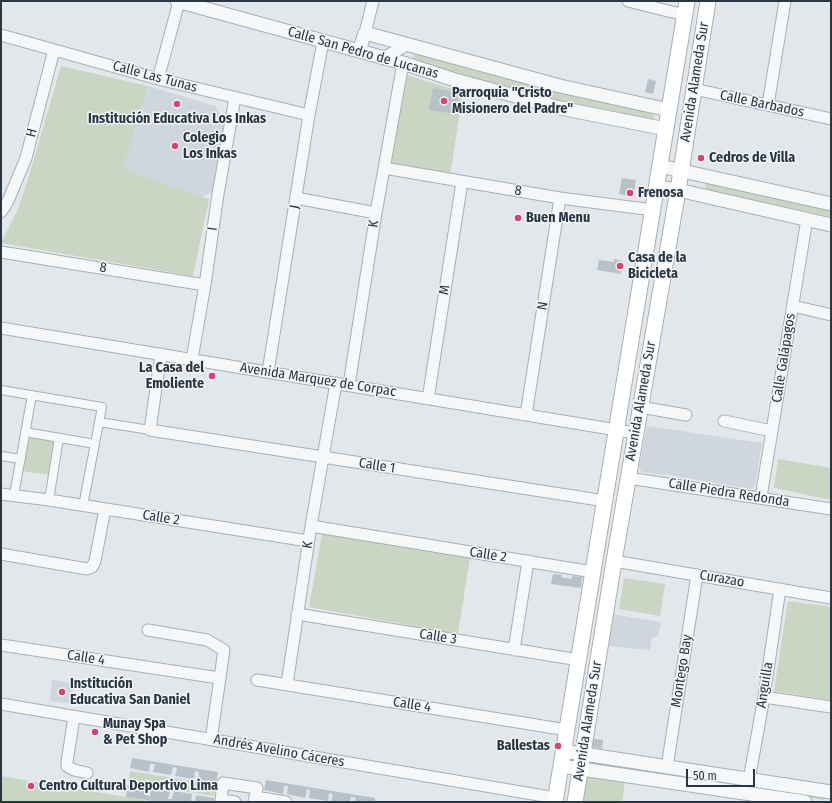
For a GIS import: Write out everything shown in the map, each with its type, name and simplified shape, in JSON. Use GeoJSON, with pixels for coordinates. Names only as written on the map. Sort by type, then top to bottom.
{"type":"FeatureCollection","features":[{"type":"Feature","properties":{"kind":"main road","name":"Avenida Alameda Sur"},"geometry":{"type":"LineString","coordinates":[[575,802],[635,433],[678,190],[708,1]]}},
{"type":"Feature","properties":{"kind":"main road","name":"Avenida Alameda Sur"},"geometry":{"type":"LineString","coordinates":[[556,800],[686,8]]}},
{"type":"Feature","properties":{"kind":"street"},"geometry":{"type":"LineString","coordinates":[[158,79],[178,1]]}},
{"type":"Feature","properties":{"kind":"street","name":"Calle San Pedro de Lucanas"},"geometry":{"type":"LineString","coordinates":[[178,1],[403,63],[455,80],[560,108],[666,129]]}},
{"type":"Feature","properties":{"kind":"street"},"geometry":{"type":"LineString","coordinates":[[359,51],[373,1]]}},
{"type":"Feature","properties":{"kind":"street"},"geometry":{"type":"LineString","coordinates":[[628,1],[686,8]]}},
{"type":"Feature","properties":{"kind":"street"},"geometry":{"type":"LineString","coordinates":[[768,104],[785,1]]}},
{"type":"Feature","properties":{"kind":"street","name":"Calle San Pedro de Lucanas"},"geometry":{"type":"LineString","coordinates":[[364,33],[560,86],[669,110]]}},
{"type":"Feature","properties":{"kind":"street","name":"Calle Las Tunas"},"geometry":{"type":"LineString","coordinates":[[1,35],[158,79],[309,116]]}},
{"type":"Feature","properties":{"kind":"street","name":"J"},"geometry":{"type":"LineString","coordinates":[[268,372],[309,116],[323,42]]}},
{"type":"Feature","properties":{"kind":"street"},"geometry":{"type":"LineString","coordinates":[[383,58],[407,45]]}},
{"type":"Feature","properties":{"kind":"street","name":"H"},"geometry":{"type":"LineString","coordinates":[[1,212],[8,201],[26,158],[54,50]]}},
{"type":"Feature","properties":{"kind":"street","name":"K"},"geometry":{"type":"LineString","coordinates":[[349,385],[376,213],[403,63]]}},
{"type":"Feature","properties":{"kind":"street","name":"Calle Barbados"},"geometry":{"type":"LineString","coordinates":[[694,89],[831,119]]}},
{"type":"Feature","properties":{"kind":"street","name":"I"},"geometry":{"type":"LineString","coordinates":[[192,359],[235,98]]}},
{"type":"Feature","properties":{"kind":"street"},"geometry":{"type":"LineString","coordinates":[[660,166],[831,204]]}},
{"type":"Feature","properties":{"kind":"street","name":"8"},"geometry":{"type":"LineString","coordinates":[[384,168],[560,198],[653,210]]}},
{"type":"Feature","properties":{"kind":"street","name":"M"},"geometry":{"type":"LineString","coordinates":[[428,398],[462,182]]}},
{"type":"Feature","properties":{"kind":"street"},"geometry":{"type":"LineString","coordinates":[[656,187],[678,190],[831,225]]}},
{"type":"Feature","properties":{"kind":"street"},"geometry":{"type":"LineString","coordinates":[[296,198],[376,213]]}},
{"type":"Feature","properties":{"kind":"street","name":"N"},"geometry":{"type":"LineString","coordinates":[[526,415],[560,198]]}},
{"type":"Feature","properties":{"kind":"street","name":"Calle Galápagos"},"geometry":{"type":"LineString","coordinates":[[761,497],[807,219]]}},
{"type":"Feature","properties":{"kind":"street","name":"8"},"geometry":{"type":"LineString","coordinates":[[1,252],[205,284]]}},
{"type":"Feature","properties":{"kind":"street"},"geometry":{"type":"LineString","coordinates":[[793,306],[831,315]]}},
{"type":"Feature","properties":{"kind":"street","name":"Avenida Marquez de Corpac"},"geometry":{"type":"LineString","coordinates":[[1,328],[635,433]]}},
{"type":"Feature","properties":{"kind":"street"},"geometry":{"type":"LineString","coordinates":[[99,422],[150,430],[161,354]]}},
{"type":"Feature","properties":{"kind":"street","name":"K"},"geometry":{"type":"LineString","coordinates":[[287,684],[308,541],[336,383]]}},
{"type":"Feature","properties":{"kind":"street"},"geometry":{"type":"LineString","coordinates":[[1,390],[102,407],[83,506]]}},
{"type":"Feature","properties":{"kind":"street"},"geometry":{"type":"LineString","coordinates":[[14,495],[32,395]]}},
{"type":"Feature","properties":{"kind":"street"},"geometry":{"type":"LineString","coordinates":[[640,407],[686,415]]}},
{"type":"Feature","properties":{"kind":"street"},"geometry":{"type":"LineString","coordinates":[[724,421],[772,431]]}},
{"type":"Feature","properties":{"kind":"street","name":"Calle 1"},"geometry":{"type":"LineString","coordinates":[[150,430],[605,501]]}},
{"type":"Feature","properties":{"kind":"street"},"geometry":{"type":"LineString","coordinates":[[26,432],[95,444]]}},
{"type":"Feature","properties":{"kind":"street"},"geometry":{"type":"LineString","coordinates":[[49,500],[60,438]]}},
{"type":"Feature","properties":{"kind":"street"},"geometry":{"type":"LineString","coordinates":[[1,456],[21,460]]}},
{"type":"Feature","properties":{"kind":"street","name":"Calle Piedra Redonda"},"geometry":{"type":"LineString","coordinates":[[628,478],[761,497],[831,509]]}},
{"type":"Feature","properties":{"kind":"street","name":"Calle 2"},"geometry":{"type":"LineString","coordinates":[[1,494],[49,500],[308,541]]}},
{"type":"Feature","properties":{"kind":"street"},"geometry":{"type":"LineString","coordinates":[[1,554],[87,569],[92,567],[105,509]]}},
{"type":"Feature","properties":{"kind":"street","name":"Calle 2"},"geometry":{"type":"LineString","coordinates":[[311,526],[593,572]]}},
{"type":"Feature","properties":{"kind":"street"},"geometry":{"type":"LineString","coordinates":[[514,650],[528,561]]}},
{"type":"Feature","properties":{"kind":"street","name":"Curazao"},"geometry":{"type":"LineString","coordinates":[[614,561],[831,598]]}},
{"type":"Feature","properties":{"kind":"street","name":"Montego Bay"},"geometry":{"type":"LineString","coordinates":[[667,766],[697,575]]}},
{"type":"Feature","properties":{"kind":"street","name":"Anguilla"},"geometry":{"type":"LineString","coordinates":[[749,780],[764,697],[780,589]]}},
{"type":"Feature","properties":{"kind":"street","name":"Calle 3"},"geometry":{"type":"LineString","coordinates":[[297,614],[579,660]]}},
{"type":"Feature","properties":{"kind":"street"},"geometry":{"type":"LineString","coordinates":[[148,630],[207,640],[224,650],[211,740]]}},
{"type":"Feature","properties":{"kind":"street","name":"Calle 4"},"geometry":{"type":"LineString","coordinates":[[1,645],[219,678]]}},
{"type":"Feature","properties":{"kind":"street","name":"Calle 4"},"geometry":{"type":"LineString","coordinates":[[257,680],[567,730]]}},
{"type":"Feature","properties":{"kind":"street"},"geometry":{"type":"LineString","coordinates":[[764,697],[831,707]]}},
{"type":"Feature","properties":{"kind":"street","name":"Andrés Avelino Cáceres"},"geometry":{"type":"LineString","coordinates":[[1,704],[556,800]]}},
{"type":"Feature","properties":{"kind":"street"},"geometry":{"type":"LineString","coordinates":[[74,717],[66,762],[67,766],[74,770],[87,773]]}},
{"type":"Feature","properties":{"kind":"street"},"geometry":{"type":"LineString","coordinates":[[563,758],[805,802]]}},
{"type":"Feature","properties":{"kind":"street"},"geometry":{"type":"LineString","coordinates":[[581,761],[667,766],[831,792]]}},
{"type":"Feature","properties":{"kind":"street"},"geometry":{"type":"LineString","coordinates":[[235,802],[221,800],[223,783],[256,788],[255,799],[286,802]]}},
{"type":"Feature","properties":{"kind":"shaded area","name":"Colegio Los Inkas"},"geometry":{"type":"Polygon","coordinates":[[[148,86],[215,106],[225,122],[214,191],[202,197],[122,170],[148,86]]]}},
{"type":"Feature","properties":{"kind":"shaded area"},"geometry":{"type":"Polygon","coordinates":[[[647,426],[762,443],[755,486],[751,489],[666,474],[642,472],[639,468],[647,426]]]}},
{"type":"Feature","properties":{"kind":"shaded area"},"geometry":{"type":"Polygon","coordinates":[[[612,614],[661,622],[658,637],[652,637],[650,650],[607,646],[612,614]]]}},
{"type":"Feature","properties":{"kind":"shaded area","name":"Institución Educativa San Daniel"},"geometry":{"type":"Polygon","coordinates":[[[52,680],[74,683],[72,704],[50,701],[52,680]]]}},
{"type":"Feature","properties":{"kind":"green space"},"geometry":{"type":"Polygon","coordinates":[[[417,54],[534,85],[650,112],[655,116],[649,120],[534,97],[412,61],[414,55],[417,54]]]}},
{"type":"Feature","properties":{"kind":"green space"},"geometry":{"type":"Polygon","coordinates":[[[61,66],[148,86],[123,169],[209,199],[193,276],[1,243],[18,209],[61,66]]]}},
{"type":"Feature","properties":{"kind":"green space"},"geometry":{"type":"Polygon","coordinates":[[[406,75],[463,92],[450,176],[389,165],[406,75]]]}},
{"type":"Feature","properties":{"kind":"green space"},"geometry":{"type":"Polygon","coordinates":[[[706,180],[831,208],[831,217],[705,189],[706,180]]]}},
{"type":"Feature","properties":{"kind":"green space"},"geometry":{"type":"Polygon","coordinates":[[[25,432],[59,438],[53,475],[19,471],[25,432]]]}},
{"type":"Feature","properties":{"kind":"green space"},"geometry":{"type":"Polygon","coordinates":[[[778,459],[831,468],[831,500],[774,488],[778,459]]]}},
{"type":"Feature","properties":{"kind":"green space"},"geometry":{"type":"Polygon","coordinates":[[[322,534],[470,557],[458,634],[309,607],[322,534]]]}},
{"type":"Feature","properties":{"kind":"green space"},"geometry":{"type":"Polygon","coordinates":[[[624,578],[665,584],[660,616],[619,609],[624,578]]]}},
{"type":"Feature","properties":{"kind":"green space"},"geometry":{"type":"Polygon","coordinates":[[[788,601],[831,607],[831,700],[774,691],[788,601]]]}},
{"type":"Feature","properties":{"kind":"green space"},"geometry":{"type":"Polygon","coordinates":[[[597,760],[825,794],[824,800],[596,765],[597,760]]]}},
{"type":"Feature","properties":{"kind":"green space"},"geometry":{"type":"Polygon","coordinates":[[[130,771],[216,785],[214,796],[128,782],[130,771]]]}},
{"type":"Feature","properties":{"kind":"green space"},"geometry":{"type":"Polygon","coordinates":[[[583,774],[625,780],[622,802],[578,802],[583,774]]]}},
{"type":"Feature","properties":{"kind":"green space","name":"Centro Cultural Deportivo Lima"},"geometry":{"type":"Polygon","coordinates":[[[1,776],[155,802],[1,802],[1,776]]]}},
{"type":"Feature","properties":{"kind":"building"},"geometry":{"type":"Polygon","coordinates":[[[648,79],[656,81],[653,94],[645,92],[648,79]]]}},
{"type":"Feature","properties":{"kind":"building","name":"Parroquia \"Cristo Misionero del Padre\""},"geometry":{"type":"Polygon","coordinates":[[[433,88],[459,93],[455,114],[429,110],[433,88]]]}},
{"type":"Feature","properties":{"kind":"building"},"geometry":{"type":"Polygon","coordinates":[[[622,178],[636,180],[633,197],[619,194],[622,178]]]}},
{"type":"Feature","properties":{"kind":"building"},"geometry":{"type":"Polygon","coordinates":[[[614,259],[623,261],[621,274],[597,270],[599,260],[614,262],[614,259]]]}},
{"type":"Feature","properties":{"kind":"building"},"geometry":{"type":"Polygon","coordinates":[[[553,574],[562,575],[561,577],[572,579],[572,576],[582,577],[581,588],[551,584],[553,574]]]}},
{"type":"Feature","properties":{"kind":"building"},"geometry":{"type":"Polygon","coordinates":[[[591,738],[603,740],[602,749],[592,747],[590,743],[591,738]]]}},
{"type":"Feature","properties":{"kind":"building"},"geometry":{"type":"Polygon","coordinates":[[[132,758],[218,772],[216,783],[198,780],[199,772],[195,771],[194,779],[175,776],[177,768],[173,767],[171,775],[153,772],[155,764],[150,764],[149,772],[130,768],[132,758]]]}},
{"type":"Feature","properties":{"kind":"building"},"geometry":{"type":"Polygon","coordinates":[[[266,780],[375,798],[375,802],[355,802],[356,798],[351,797],[350,802],[331,802],[333,794],[329,793],[328,801],[309,798],[310,790],[307,789],[305,798],[287,794],[288,786],[284,786],[283,794],[264,790],[266,780]]]}},
{"type":"Feature","properties":{"kind":"building"},"geometry":{"type":"Polygon","coordinates":[[[128,784],[147,787],[145,795],[150,796],[151,788],[170,791],[168,799],[172,799],[174,791],[192,794],[191,802],[159,802],[126,797],[128,784]]]}},
{"type":"Feature","properties":{"kind":"building"},"geometry":{"type":"Polygon","coordinates":[[[196,795],[214,798],[214,802],[195,802],[196,795]]]}},
{"type":"Feature","properties":{"kind":"place","name":"Parroquia \"Cristo Misionero del Padre\""},"geometry":{"type":"Point","coordinates":[444,101]}},
{"type":"Feature","properties":{"kind":"place","name":"Institución Educativa Los Inkas"},"geometry":{"type":"Point","coordinates":[177,104]}},
{"type":"Feature","properties":{"kind":"place","name":"Colegio Los Inkas"},"geometry":{"type":"Point","coordinates":[175,146]}},
{"type":"Feature","properties":{"kind":"place","name":"Cedros de Villa"},"geometry":{"type":"Point","coordinates":[701,158]}},
{"type":"Feature","properties":{"kind":"place","name":"Frenosa"},"geometry":{"type":"Point","coordinates":[630,193]}},
{"type":"Feature","properties":{"kind":"place","name":"Buen Menu"},"geometry":{"type":"Point","coordinates":[518,218]}},
{"type":"Feature","properties":{"kind":"place","name":"Casa de la Bicicleta"},"geometry":{"type":"Point","coordinates":[620,266]}},
{"type":"Feature","properties":{"kind":"place","name":"La Casa del Emoliente"},"geometry":{"type":"Point","coordinates":[212,376]}},
{"type":"Feature","properties":{"kind":"place","name":"Institución Educativa San Daniel"},"geometry":{"type":"Point","coordinates":[62,692]}},
{"type":"Feature","properties":{"kind":"place","name":"Munay Spa & Pet Shop"},"geometry":{"type":"Point","coordinates":[95,732]}},
{"type":"Feature","properties":{"kind":"place","name":"Ballestas"},"geometry":{"type":"Point","coordinates":[558,746]}},
{"type":"Feature","properties":{"kind":"place","name":"Centro Cultural Deportivo Lima"},"geometry":{"type":"Point","coordinates":[31,786]}}]}
